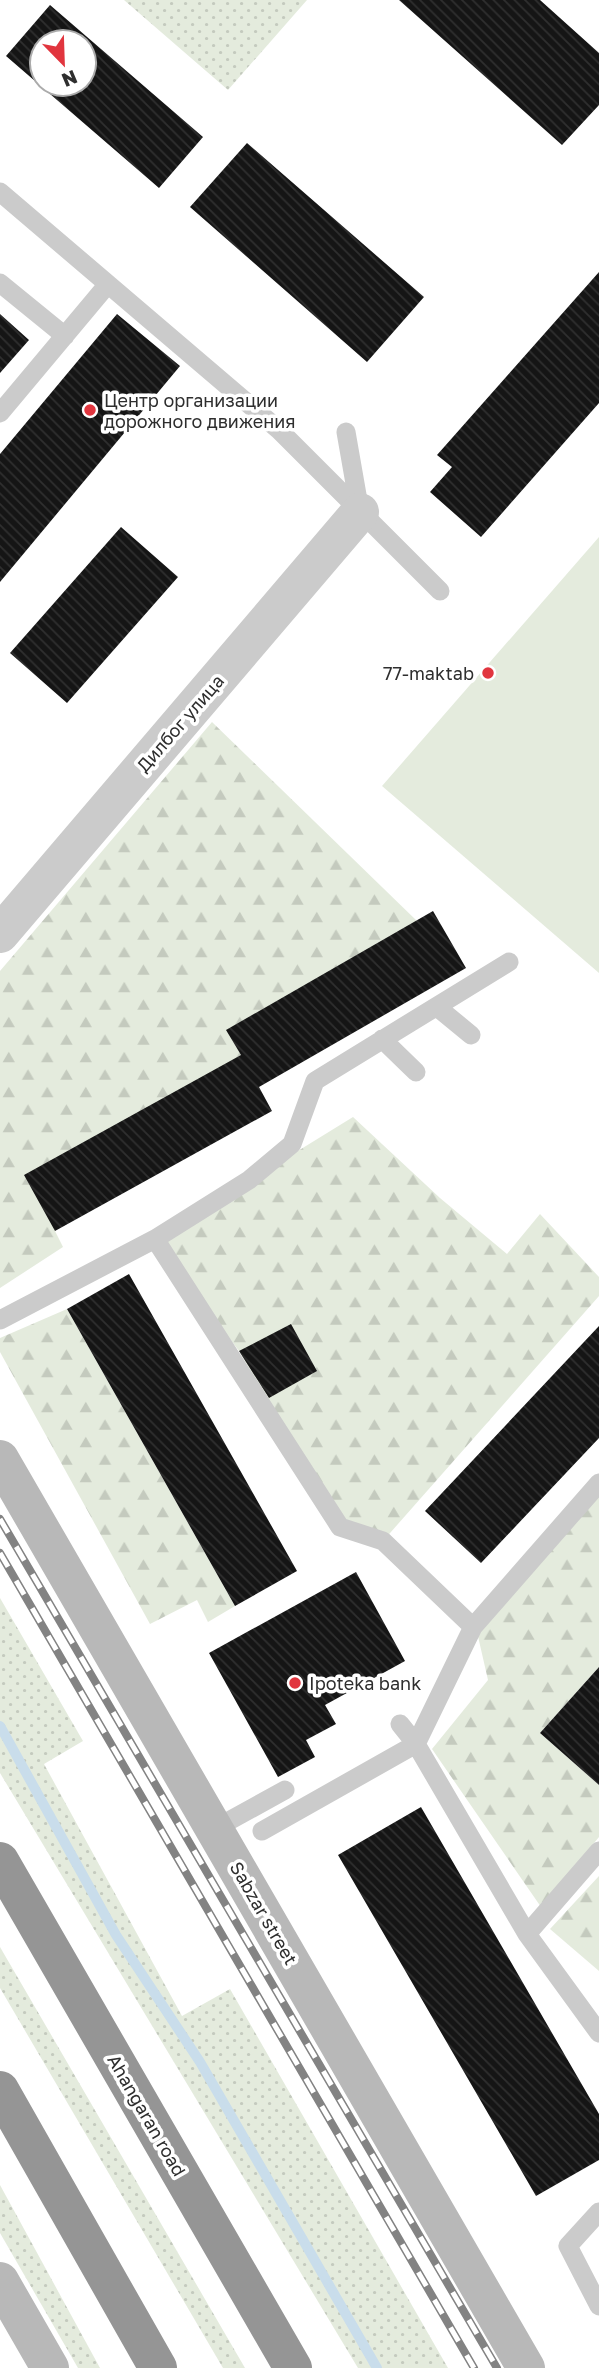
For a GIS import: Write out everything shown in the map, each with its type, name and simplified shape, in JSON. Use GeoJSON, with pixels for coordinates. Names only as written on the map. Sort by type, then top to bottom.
{"type":"FeatureCollection","features":[{"type":"Feature","properties":{"kind":"highway","name":"Ahangaran road"},"geometry":{"type":"LineString","coordinates":[[0,1861],[293,2368]]}},
{"type":"Feature","properties":{"kind":"highway"},"geometry":{"type":"LineString","coordinates":[[0,2090],[158,2368]]}},
{"type":"Feature","properties":{"kind":"street","name":"Дилбог улица"},"geometry":{"type":"LineString","coordinates":[[0,934],[360,512]]}},
{"type":"Feature","properties":{"kind":"street","name":"Sabzar street"},"geometry":{"type":"LineString","coordinates":[[0,1460],[216,1828],[526,2368]]}},
{"type":"Feature","properties":{"kind":"street"},"geometry":{"type":"LineString","coordinates":[[0,2281],[50,2368]]}},
{"type":"Feature","properties":{"kind":"lane"},"geometry":{"type":"LineString","coordinates":[[0,192],[279,429],[440,592]]}},
{"type":"Feature","properties":{"kind":"lane"},"geometry":{"type":"LineString","coordinates":[[0,283],[65,336]]}},
{"type":"Feature","properties":{"kind":"lane"},"geometry":{"type":"LineString","coordinates":[[0,413],[108,284]]}},
{"type":"Feature","properties":{"kind":"lane"},"geometry":{"type":"LineString","coordinates":[[346,432],[360,512]]}},
{"type":"Feature","properties":{"kind":"lane"},"geometry":{"type":"LineString","coordinates":[[0,1320],[155,1239],[249,1180],[292,1144],[315,1080],[509,962]]}},
{"type":"Feature","properties":{"kind":"lane"},"geometry":{"type":"LineString","coordinates":[[437,1007],[471,1035]]}},
{"type":"Feature","properties":{"kind":"lane"},"geometry":{"type":"LineString","coordinates":[[382,1039],[416,1072]]}},
{"type":"Feature","properties":{"kind":"lane"},"geometry":{"type":"LineString","coordinates":[[155,1239],[340,1527],[383,1541],[473,1627]]}},
{"type":"Feature","properties":{"kind":"lane"},"geometry":{"type":"LineString","coordinates":[[262,1830],[416,1744],[473,1627],[599,1483]]}},
{"type":"Feature","properties":{"kind":"lane"},"geometry":{"type":"LineString","coordinates":[[400,1724],[416,1744],[527,1934],[598,2031]]}},
{"type":"Feature","properties":{"kind":"lane"},"geometry":{"type":"LineString","coordinates":[[216,1828],[285,1790]]}},
{"type":"Feature","properties":{"kind":"lane"},"geometry":{"type":"LineString","coordinates":[[527,1934],[599,1852]]}},
{"type":"Feature","properties":{"kind":"lane"},"geometry":{"type":"LineString","coordinates":[[599,2212],[568,2246],[599,2306]]}},
{"type":"Feature","properties":{"kind":"green space"},"geometry":{"type":"Polygon","coordinates":[[[124,0],[307,0],[228,90],[124,0]]]}},
{"type":"Feature","properties":{"kind":"green space"},"geometry":{"type":"Polygon","coordinates":[[[599,537],[599,973],[382,786],[599,537]]]}},
{"type":"Feature","properties":{"kind":"green space"},"geometry":{"type":"Polygon","coordinates":[[[212,722],[417,921],[227,1030],[241,1055],[55,1231],[63,1247],[0,1288],[0,971],[212,722]]]}},
{"type":"Feature","properties":{"kind":"green space"},"geometry":{"type":"Polygon","coordinates":[[[353,1117],[440,1198],[507,1254],[540,1214],[599,1277],[599,1296],[383,1541],[340,1527],[239,1351],[155,1239],[353,1117]]]}},
{"type":"Feature","properties":{"kind":"green space"},"geometry":{"type":"Polygon","coordinates":[[[67,1309],[235,1606],[208,1622],[197,1600],[150,1624],[0,1352],[0,1338],[67,1309]]]}},
{"type":"Feature","properties":{"kind":"green space"},"geometry":{"type":"Polygon","coordinates":[[[599,1494],[599,1667],[540,1733],[599,1785],[599,1837],[541,1907],[432,1749],[488,1680],[477,1632],[599,1494]]]}},
{"type":"Feature","properties":{"kind":"green space"},"geometry":{"type":"Polygon","coordinates":[[[0,1598],[83,1741],[44,1764],[182,2016],[230,1989],[448,2368],[358,2368],[0,1773],[0,1598]]]}},
{"type":"Feature","properties":{"kind":"green space"},"geometry":{"type":"Polygon","coordinates":[[[599,1876],[599,1971],[550,1929],[599,1876]]]}},
{"type":"Feature","properties":{"kind":"green space"},"geometry":{"type":"Polygon","coordinates":[[[0,1947],[245,2368],[223,2368],[0,1988],[0,1947]]]}},
{"type":"Feature","properties":{"kind":"green space"},"geometry":{"type":"Polygon","coordinates":[[[0,2185],[100,2368],[78,2368],[0,2233],[0,2185]]]}},
{"type":"Feature","properties":{"kind":"building"},"geometry":{"type":"Polygon","coordinates":[[[399,0],[540,0],[599,53],[599,105],[562,145],[399,0]]]}},
{"type":"Feature","properties":{"kind":"building"},"geometry":{"type":"Polygon","coordinates":[[[50,5],[77,28],[30,28],[50,5]]]}},
{"type":"Feature","properties":{"kind":"building"},"geometry":{"type":"Polygon","coordinates":[[[28,30],[28,75],[6,56],[28,30]]]}},
{"type":"Feature","properties":{"kind":"building"},"geometry":{"type":"Polygon","coordinates":[[[98,46],[203,137],[159,188],[55,98],[98,98],[98,46]]]}},
{"type":"Feature","properties":{"kind":"building"},"geometry":{"type":"Polygon","coordinates":[[[247,143],[424,297],[367,362],[190,207],[247,143]]]}},
{"type":"Feature","properties":{"kind":"building"},"geometry":{"type":"Polygon","coordinates":[[[599,272],[599,403],[481,537],[430,492],[452,467],[437,455],[599,272]]]}},
{"type":"Feature","properties":{"kind":"building"},"geometry":{"type":"Polygon","coordinates":[[[0,314],[29,340],[0,373],[0,314]]]}},
{"type":"Feature","properties":{"kind":"building","name":"Центр организации дорожного движения"},"geometry":{"type":"Polygon","coordinates":[[[117,314],[180,366],[0,582],[0,454],[117,314]]]}},
{"type":"Feature","properties":{"kind":"building"},"geometry":{"type":"Polygon","coordinates":[[[121,527],[178,577],[67,703],[10,653],[121,527]]]}},
{"type":"Feature","properties":{"kind":"building"},"geometry":{"type":"Polygon","coordinates":[[[433,911],[466,968],[259,1087],[272,1111],[55,1231],[24,1175],[241,1055],[226,1030],[433,911]]]}},
{"type":"Feature","properties":{"kind":"building"},"geometry":{"type":"Polygon","coordinates":[[[129,1274],[297,1571],[235,1606],[67,1309],[129,1274]]]}},
{"type":"Feature","properties":{"kind":"building"},"geometry":{"type":"Polygon","coordinates":[[[291,1324],[317,1371],[269,1398],[239,1351],[291,1324]]]}},
{"type":"Feature","properties":{"kind":"building"},"geometry":{"type":"Polygon","coordinates":[[[599,1326],[599,1438],[481,1563],[425,1511],[599,1326]]]}},
{"type":"Feature","properties":{"kind":"building","name":"Ipoteka bank"},"geometry":{"type":"Polygon","coordinates":[[[356,1572],[405,1661],[325,1705],[336,1724],[306,1740],[315,1757],[278,1777],[209,1653],[356,1572]]]}},
{"type":"Feature","properties":{"kind":"building"},"geometry":{"type":"Polygon","coordinates":[[[599,1667],[599,1785],[540,1733],[599,1667]]]}},
{"type":"Feature","properties":{"kind":"building"},"geometry":{"type":"Polygon","coordinates":[[[421,1807],[599,2114],[599,2160],[536,2196],[338,1855],[421,1807]]]}},
{"type":"Feature","properties":{"kind":"waterway"},"geometry":{"type":"LineString","coordinates":[[0,1726],[116,1935],[200,2062],[377,2368]]}},
{"type":"Feature","properties":{"kind":"railway"},"geometry":{"type":"LineString","coordinates":[[0,1519],[497,2368]]}},
{"type":"Feature","properties":{"kind":"railway"},"geometry":{"type":"LineString","coordinates":[[0,1553],[474,2368]]}},
{"type":"Feature","properties":{"kind":"place","name":"Центр организации дорожного движения"},"geometry":{"type":"Point","coordinates":[90,410]}},
{"type":"Feature","properties":{"kind":"place","name":"77-maktab"},"geometry":{"type":"Point","coordinates":[488,673]}},
{"type":"Feature","properties":{"kind":"place","name":"Ipoteka bank"},"geometry":{"type":"Point","coordinates":[295,1683]}}]}
